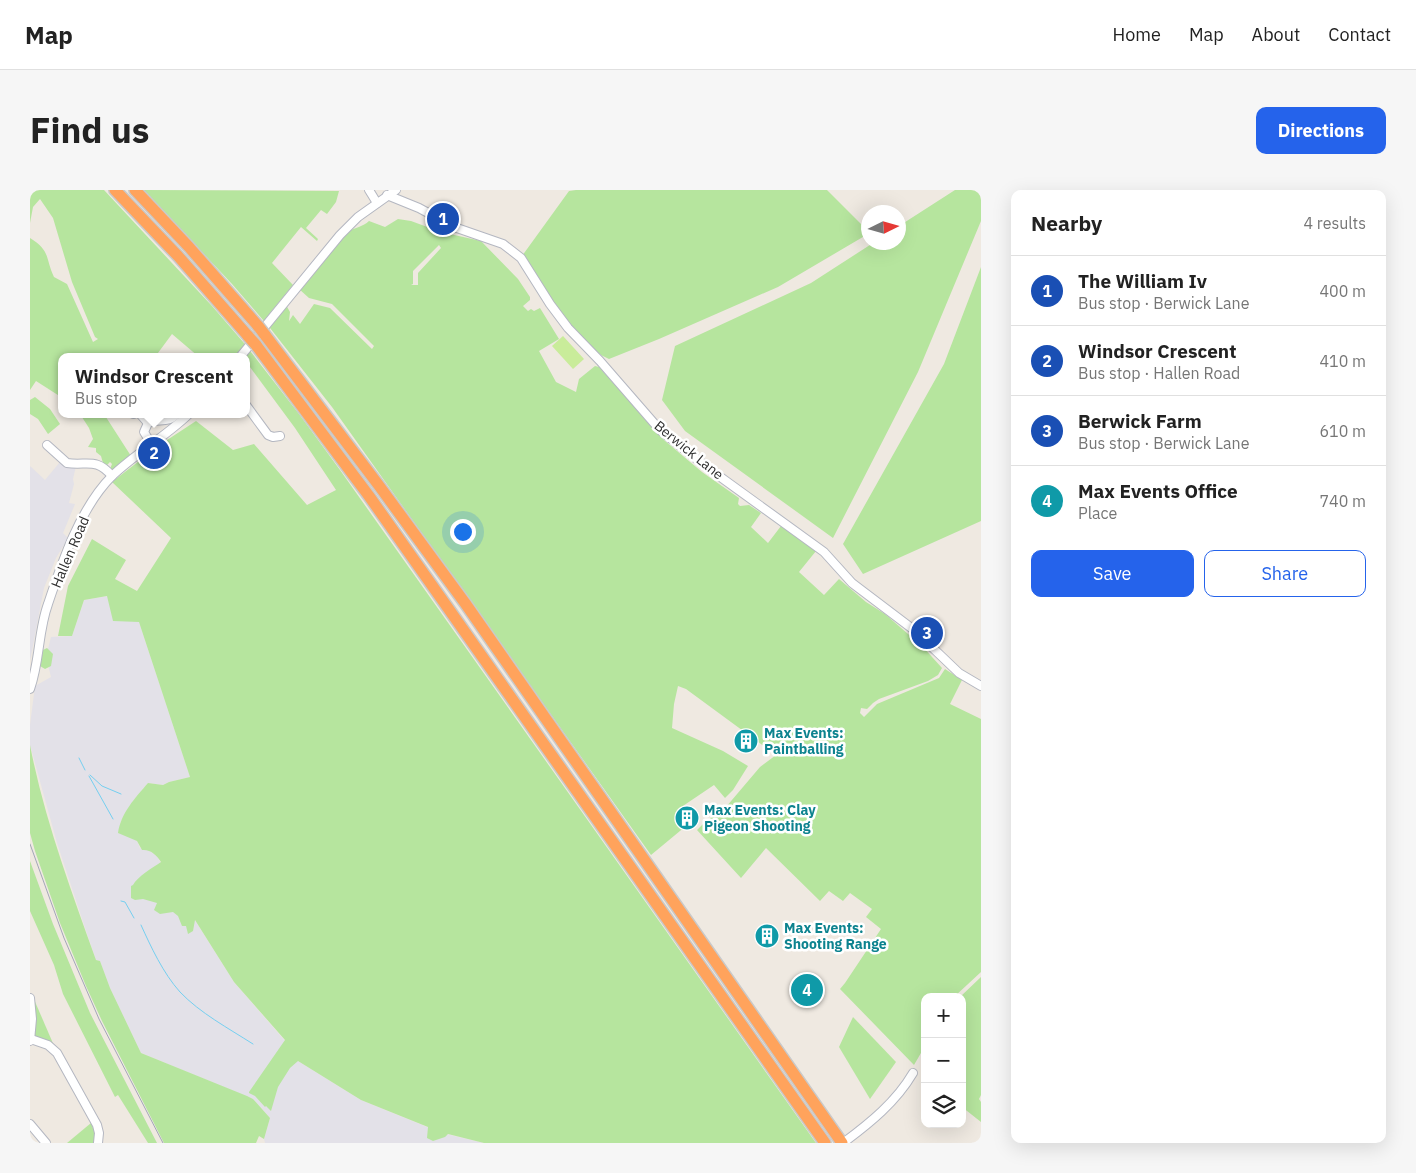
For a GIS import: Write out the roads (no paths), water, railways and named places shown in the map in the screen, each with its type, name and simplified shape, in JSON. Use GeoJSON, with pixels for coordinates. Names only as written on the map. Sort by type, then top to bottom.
{"type":"FeatureCollection","features":[{"type":"Feature","properties":{"kind":"highway"},"geometry":{"type":"LineString","coordinates":[[114,190],[178,256],[252,341],[369,496],[825,1143]]}},
{"type":"Feature","properties":{"kind":"highway"},"geometry":{"type":"LineString","coordinates":[[135,190],[261,330],[380,487],[465,604],[843,1143]]}},
{"type":"Feature","properties":{"kind":"street"},"geometry":{"type":"LineString","coordinates":[[370,190],[377,203]]}},
{"type":"Feature","properties":{"kind":"street"},"geometry":{"type":"LineString","coordinates":[[243,353],[340,235],[358,217],[396,190]]}},
{"type":"Feature","properties":{"kind":"street","name":"Berwick Lane"},"geometry":{"type":"LineString","coordinates":[[387,195],[419,208],[454,227],[503,244],[521,258],[550,304],[568,328],[600,361],[660,430],[708,468],[824,552],[852,583],[914,630],[959,673],[981,686]]}},
{"type":"Feature","properties":{"kind":"street"},"geometry":{"type":"LineString","coordinates":[[250,410],[268,435],[272,437],[280,436]]}},
{"type":"Feature","properties":{"kind":"street"},"geometry":{"type":"LineString","coordinates":[[144,418],[148,423]]}},
{"type":"Feature","properties":{"kind":"street"},"geometry":{"type":"LineString","coordinates":[[152,445],[144,432],[148,423],[172,418]]}},
{"type":"Feature","properties":{"kind":"street","name":"Hallen Road"},"geometry":{"type":"LineString","coordinates":[[30,689],[35,672],[47,605],[78,527],[93,500],[112,476],[184,418]]}},
{"type":"Feature","properties":{"kind":"street"},"geometry":{"type":"LineString","coordinates":[[47,445],[66,463],[85,462],[98,464],[103,466],[112,476]]}},
{"type":"Feature","properties":{"kind":"street"},"geometry":{"type":"LineString","coordinates":[[30,998],[32,1019],[30,1040],[48,1045],[57,1053],[97,1125],[99,1133],[98,1143]]}},
{"type":"Feature","properties":{"kind":"street"},"geometry":{"type":"LineString","coordinates":[[843,1143],[874,1120],[904,1087],[912,1073]]}},
{"type":"Feature","properties":{"kind":"street"},"geometry":{"type":"LineString","coordinates":[[30,1124],[46,1143]]}},
{"type":"Feature","properties":{"kind":"waterway"},"geometry":{"type":"LineString","coordinates":[[79,758],[85,770]]}},
{"type":"Feature","properties":{"kind":"waterway"},"geometry":{"type":"LineString","coordinates":[[90,775],[102,786],[121,794]]}},
{"type":"Feature","properties":{"kind":"waterway"},"geometry":{"type":"LineString","coordinates":[[89,776],[113,819]]}},
{"type":"Feature","properties":{"kind":"waterway"},"geometry":{"type":"LineString","coordinates":[[121,901],[125,902],[134,918]]}},
{"type":"Feature","properties":{"kind":"waterway"},"geometry":{"type":"LineString","coordinates":[[141,925],[153,951],[180,992],[205,1013],[253,1044]]}},
{"type":"Feature","properties":{"kind":"railway"},"geometry":{"type":"LineString","coordinates":[[30,844],[64,938],[99,1019],[163,1143]]}},
{"type":"Feature","properties":{"kind":"place","name":"The William Iv"},"geometry":{"type":"Point","coordinates":[443,219]}},
{"type":"Feature","properties":{"kind":"place","name":"Windsor Crescent"},"geometry":{"type":"Point","coordinates":[154,453]}},
{"type":"Feature","properties":{"kind":"place","name":"Berwick Farm"},"geometry":{"type":"Point","coordinates":[927,633]}},
{"type":"Feature","properties":{"kind":"place","name":"Max Events: Paintballing"},"geometry":{"type":"Point","coordinates":[746,741]}},
{"type":"Feature","properties":{"kind":"place","name":"Max Events: Clay Pigeon Shooting"},"geometry":{"type":"Point","coordinates":[687,818]}},
{"type":"Feature","properties":{"kind":"place","name":"Max Events: Shooting Range"},"geometry":{"type":"Point","coordinates":[767,936]}},
{"type":"Feature","properties":{"kind":"place","name":"Max Events Office"},"geometry":{"type":"Point","coordinates":[807,990]}}]}
